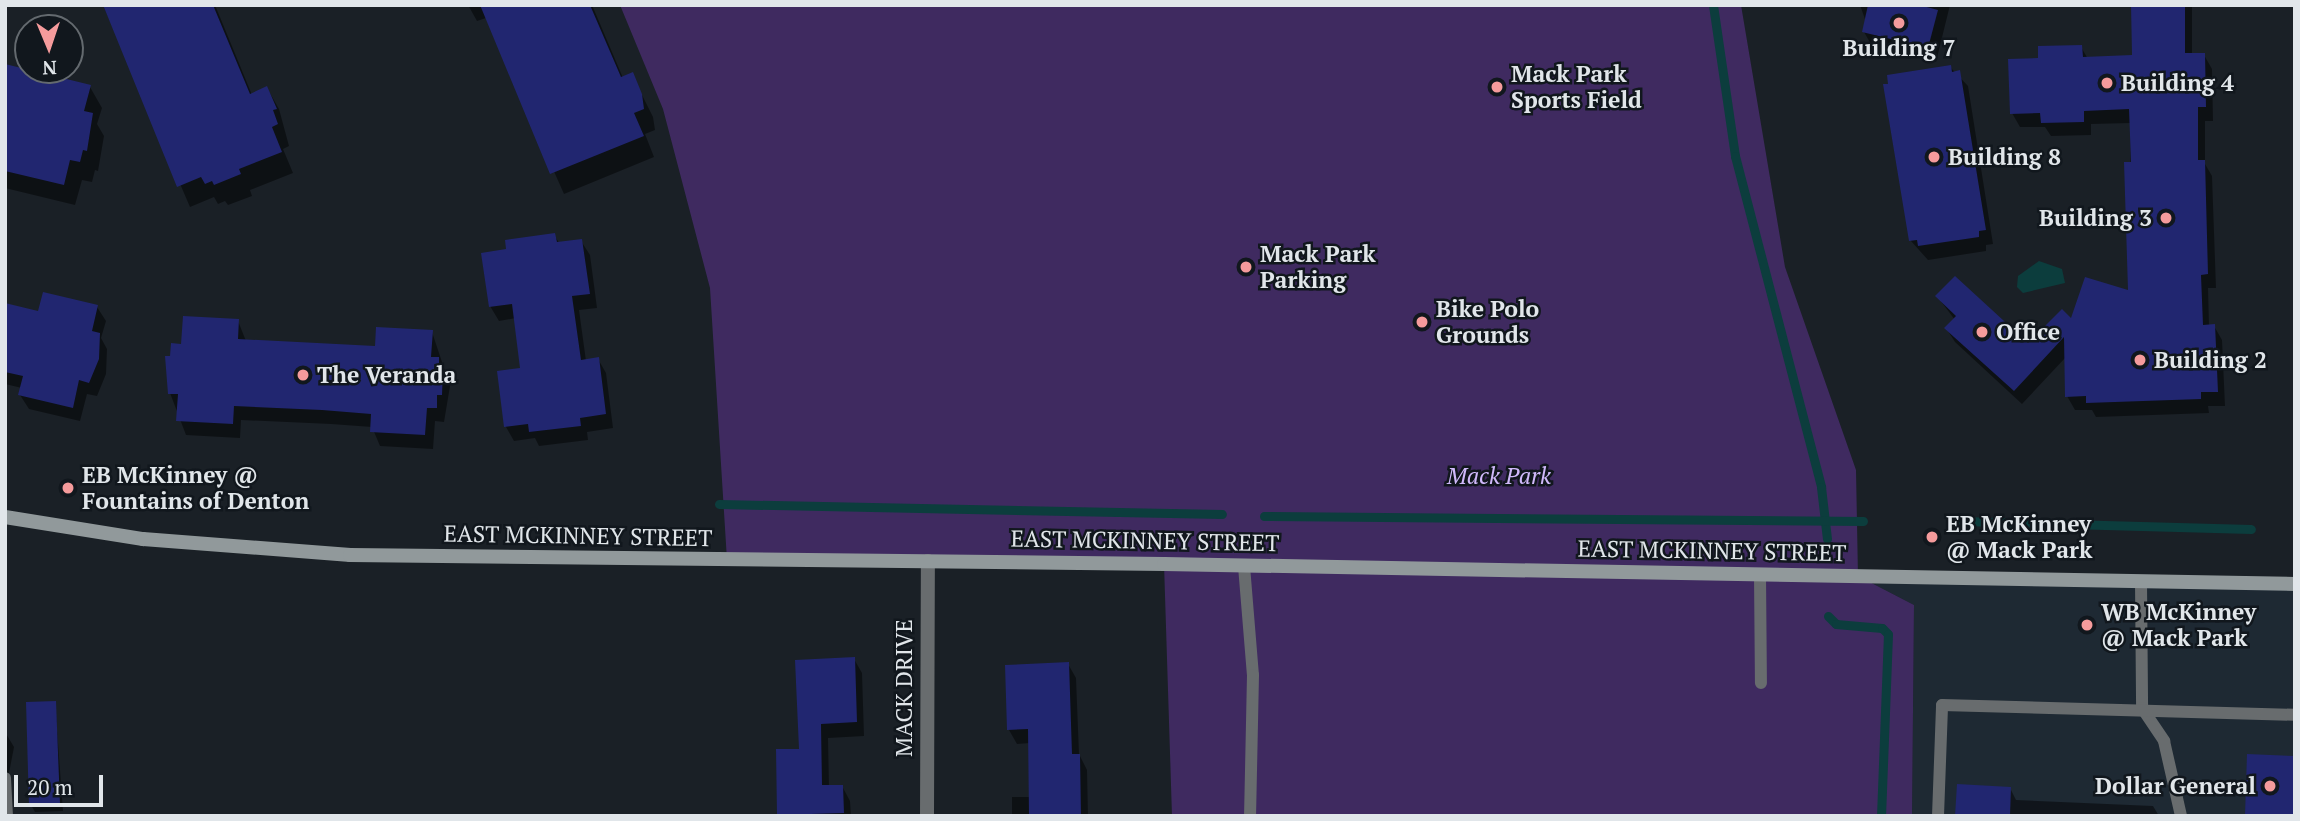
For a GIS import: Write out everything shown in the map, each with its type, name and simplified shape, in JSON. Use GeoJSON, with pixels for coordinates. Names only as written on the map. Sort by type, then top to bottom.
{"type":"FeatureCollection","features":[{"type":"Feature","properties":{"kind":"main road","name":"EAST MCKINNEY STREET"},"geometry":{"type":"LineString","coordinates":[[5,517],[143,539],[300,553],[2292,584]]}},
{"type":"Feature","properties":{"kind":"street","name":"MACK DRIVE"},"geometry":{"type":"LineString","coordinates":[[927,816],[928,561]]}},
{"type":"Feature","properties":{"kind":"lane"},"geometry":{"type":"LineString","coordinates":[[1244,566],[1253,675],[1250,816]]}},
{"type":"Feature","properties":{"kind":"lane"},"geometry":{"type":"LineString","coordinates":[[1760,575],[1761,683]]}},
{"type":"Feature","properties":{"kind":"lane"},"geometry":{"type":"LineString","coordinates":[[2141,582],[2142,708],[2164,741],[2181,816]]}},
{"type":"Feature","properties":{"kind":"lane"},"geometry":{"type":"LineString","coordinates":[[1938,816],[1942,705],[2142,708],[2295,715]]}},
{"type":"Feature","properties":{"kind":"lane"},"geometry":{"type":"LineString","coordinates":[[5,778],[7,816]]}},
{"type":"Feature","properties":{"kind":"shaded area"},"geometry":{"type":"Polygon","coordinates":[[[2039,261],[2062,269],[2065,283],[2023,293],[2017,287],[2018,276],[2039,261]]]}},
{"type":"Feature","properties":{"kind":"shaded area"},"geometry":{"type":"Polygon","coordinates":[[[1858,576],[2295,584],[2295,816],[1912,816],[1914,605],[1858,576]]]}},
{"type":"Feature","properties":{"kind":"green space","name":"Mack Park"},"geometry":{"type":"Polygon","coordinates":[[[620,5],[1741,5],[1785,267],[1856,470],[1858,576],[1914,605],[1912,816],[1172,816],[1164,564],[727,560],[710,288],[663,109],[620,5]]]}},
{"type":"Feature","properties":{"kind":"building"},"geometry":{"type":"Polygon","coordinates":[[[103,5],[213,5],[250,94],[267,86],[277,109],[273,110],[278,124],[272,127],[282,152],[239,169],[241,174],[214,185],[212,181],[205,184],[201,177],[177,187],[103,5]]]}},
{"type":"Feature","properties":{"kind":"building"},"geometry":{"type":"Polygon","coordinates":[[[480,5],[590,5],[621,77],[633,72],[642,94],[644,109],[634,113],[644,136],[550,174],[480,5]]]}},
{"type":"Feature","properties":{"kind":"building","name":"Building 7"},"geometry":{"type":"Polygon","coordinates":[[[1868,5],[1919,5],[1938,10],[1928,48],[1862,32],[1868,5]]]}},
{"type":"Feature","properties":{"kind":"building"},"geometry":{"type":"Polygon","coordinates":[[[2131,5],[2185,5],[2185,53],[2205,53],[2206,107],[2198,107],[2198,160],[2205,160],[2208,274],[2201,275],[2203,325],[2215,324],[2218,392],[2201,392],[2201,399],[2086,403],[2086,396],[2065,397],[2064,337],[2014,391],[1944,328],[1956,316],[1935,296],[1955,276],[2028,343],[2062,309],[2071,318],[2085,277],[2128,290],[2124,162],[2131,162],[2129,109],[2084,111],[2084,122],[2041,123],[2040,113],[2010,114],[2008,59],[2038,58],[2038,46],[2082,45],[2083,57],[2132,55],[2131,5]]]}},
{"type":"Feature","properties":{"kind":"building"},"geometry":{"type":"Polygon","coordinates":[[[5,64],[14,66],[14,84],[91,85],[84,111],[93,113],[87,151],[83,150],[80,162],[70,160],[64,185],[5,171],[5,64]]]}},
{"type":"Feature","properties":{"kind":"building","name":"Building 8"},"geometry":{"type":"Polygon","coordinates":[[[1951,65],[1952,72],[1960,70],[1986,230],[1979,231],[1979,237],[1918,246],[1917,240],[1909,241],[1883,84],[1888,84],[1887,75],[1951,65]]]}},
{"type":"Feature","properties":{"kind":"building","name":"The Veranda"},"geometry":{"type":"Polygon","coordinates":[[[555,233],[557,242],[582,239],[590,294],[572,296],[581,360],[599,357],[606,414],[580,418],[581,426],[529,432],[528,424],[504,427],[497,371],[520,368],[512,304],[489,307],[481,253],[506,249],[505,240],[555,233]]]}},
{"type":"Feature","properties":{"kind":"building"},"geometry":{"type":"Polygon","coordinates":[[[43,292],[98,305],[92,331],[100,333],[99,359],[89,383],[79,380],[73,408],[18,395],[23,376],[5,372],[5,303],[38,311],[43,292]]]}},
{"type":"Feature","properties":{"kind":"building","name":"The Veranda"},"geometry":{"type":"Polygon","coordinates":[[[183,316],[239,319],[238,339],[375,346],[376,327],[433,330],[431,357],[439,357],[439,370],[443,370],[442,395],[437,395],[437,408],[427,408],[425,435],[370,432],[371,414],[322,410],[234,406],[233,424],[176,421],[178,394],[168,394],[165,356],[170,356],[171,343],[181,344],[183,316]]]}},
{"type":"Feature","properties":{"kind":"building"},"geometry":{"type":"Polygon","coordinates":[[[855,657],[857,722],[821,724],[822,785],[843,785],[844,813],[777,815],[776,749],[799,749],[795,660],[855,657]]]}},
{"type":"Feature","properties":{"kind":"building"},"geometry":{"type":"Polygon","coordinates":[[[1069,662],[1072,754],[1080,754],[1081,816],[1029,816],[1028,729],[1007,730],[1005,665],[1069,662]]]}},
{"type":"Feature","properties":{"kind":"building"},"geometry":{"type":"Polygon","coordinates":[[[56,701],[60,804],[29,806],[26,702],[56,701]]]}},
{"type":"Feature","properties":{"kind":"building","name":"Dollar General"},"geometry":{"type":"Polygon","coordinates":[[[2247,754],[2295,756],[2295,816],[2245,816],[2247,754]]]}},
{"type":"Feature","properties":{"kind":"building"},"geometry":{"type":"Polygon","coordinates":[[[1957,784],[2011,787],[2010,816],[1955,816],[1957,784]]]}},
{"type":"Feature","properties":{"kind":"waterway"},"geometry":{"type":"LineString","coordinates":[[1713,5],[1735,156],[1821,487],[1827,539]]}},
{"type":"Feature","properties":{"kind":"waterway"},"geometry":{"type":"LineString","coordinates":[[719,504],[1222,514]]}},
{"type":"Feature","properties":{"kind":"waterway"},"geometry":{"type":"LineString","coordinates":[[1264,516],[1863,521]]}},
{"type":"Feature","properties":{"kind":"waterway"},"geometry":{"type":"LineString","coordinates":[[1963,521],[2251,529]]}},
{"type":"Feature","properties":{"kind":"waterway"},"geometry":{"type":"LineString","coordinates":[[1828,616],[1836,624],[1882,628],[1888,634],[1881,816]]}},
{"type":"Feature","properties":{"kind":"place","name":"Building 7"},"geometry":{"type":"Point","coordinates":[1899,23]}},
{"type":"Feature","properties":{"kind":"place","name":"Building 4"},"geometry":{"type":"Point","coordinates":[2107,83]}},
{"type":"Feature","properties":{"kind":"place","name":"Mack Park Sports Field"},"geometry":{"type":"Point","coordinates":[1497,87]}},
{"type":"Feature","properties":{"kind":"place","name":"Building 8"},"geometry":{"type":"Point","coordinates":[1934,157]}},
{"type":"Feature","properties":{"kind":"place","name":"Building 3"},"geometry":{"type":"Point","coordinates":[2166,218]}},
{"type":"Feature","properties":{"kind":"place","name":"Mack Park Parking"},"geometry":{"type":"Point","coordinates":[1246,267]}},
{"type":"Feature","properties":{"kind":"place","name":"Bike Polo Grounds"},"geometry":{"type":"Point","coordinates":[1422,322]}},
{"type":"Feature","properties":{"kind":"place","name":"Office"},"geometry":{"type":"Point","coordinates":[1982,332]}},
{"type":"Feature","properties":{"kind":"place","name":"Building 2"},"geometry":{"type":"Point","coordinates":[2140,360]}},
{"type":"Feature","properties":{"kind":"place","name":"The Veranda"},"geometry":{"type":"Point","coordinates":[303,375]}},
{"type":"Feature","properties":{"kind":"place","name":"EB McKinney @ Fountains of Denton"},"geometry":{"type":"Point","coordinates":[68,488]}},
{"type":"Feature","properties":{"kind":"place","name":"EB McKinney @ Mack Park"},"geometry":{"type":"Point","coordinates":[1932,537]}},
{"type":"Feature","properties":{"kind":"place","name":"WB McKinney @ Mack Park"},"geometry":{"type":"Point","coordinates":[2087,625]}},
{"type":"Feature","properties":{"kind":"place","name":"Dollar General"},"geometry":{"type":"Point","coordinates":[2270,786]}}]}
